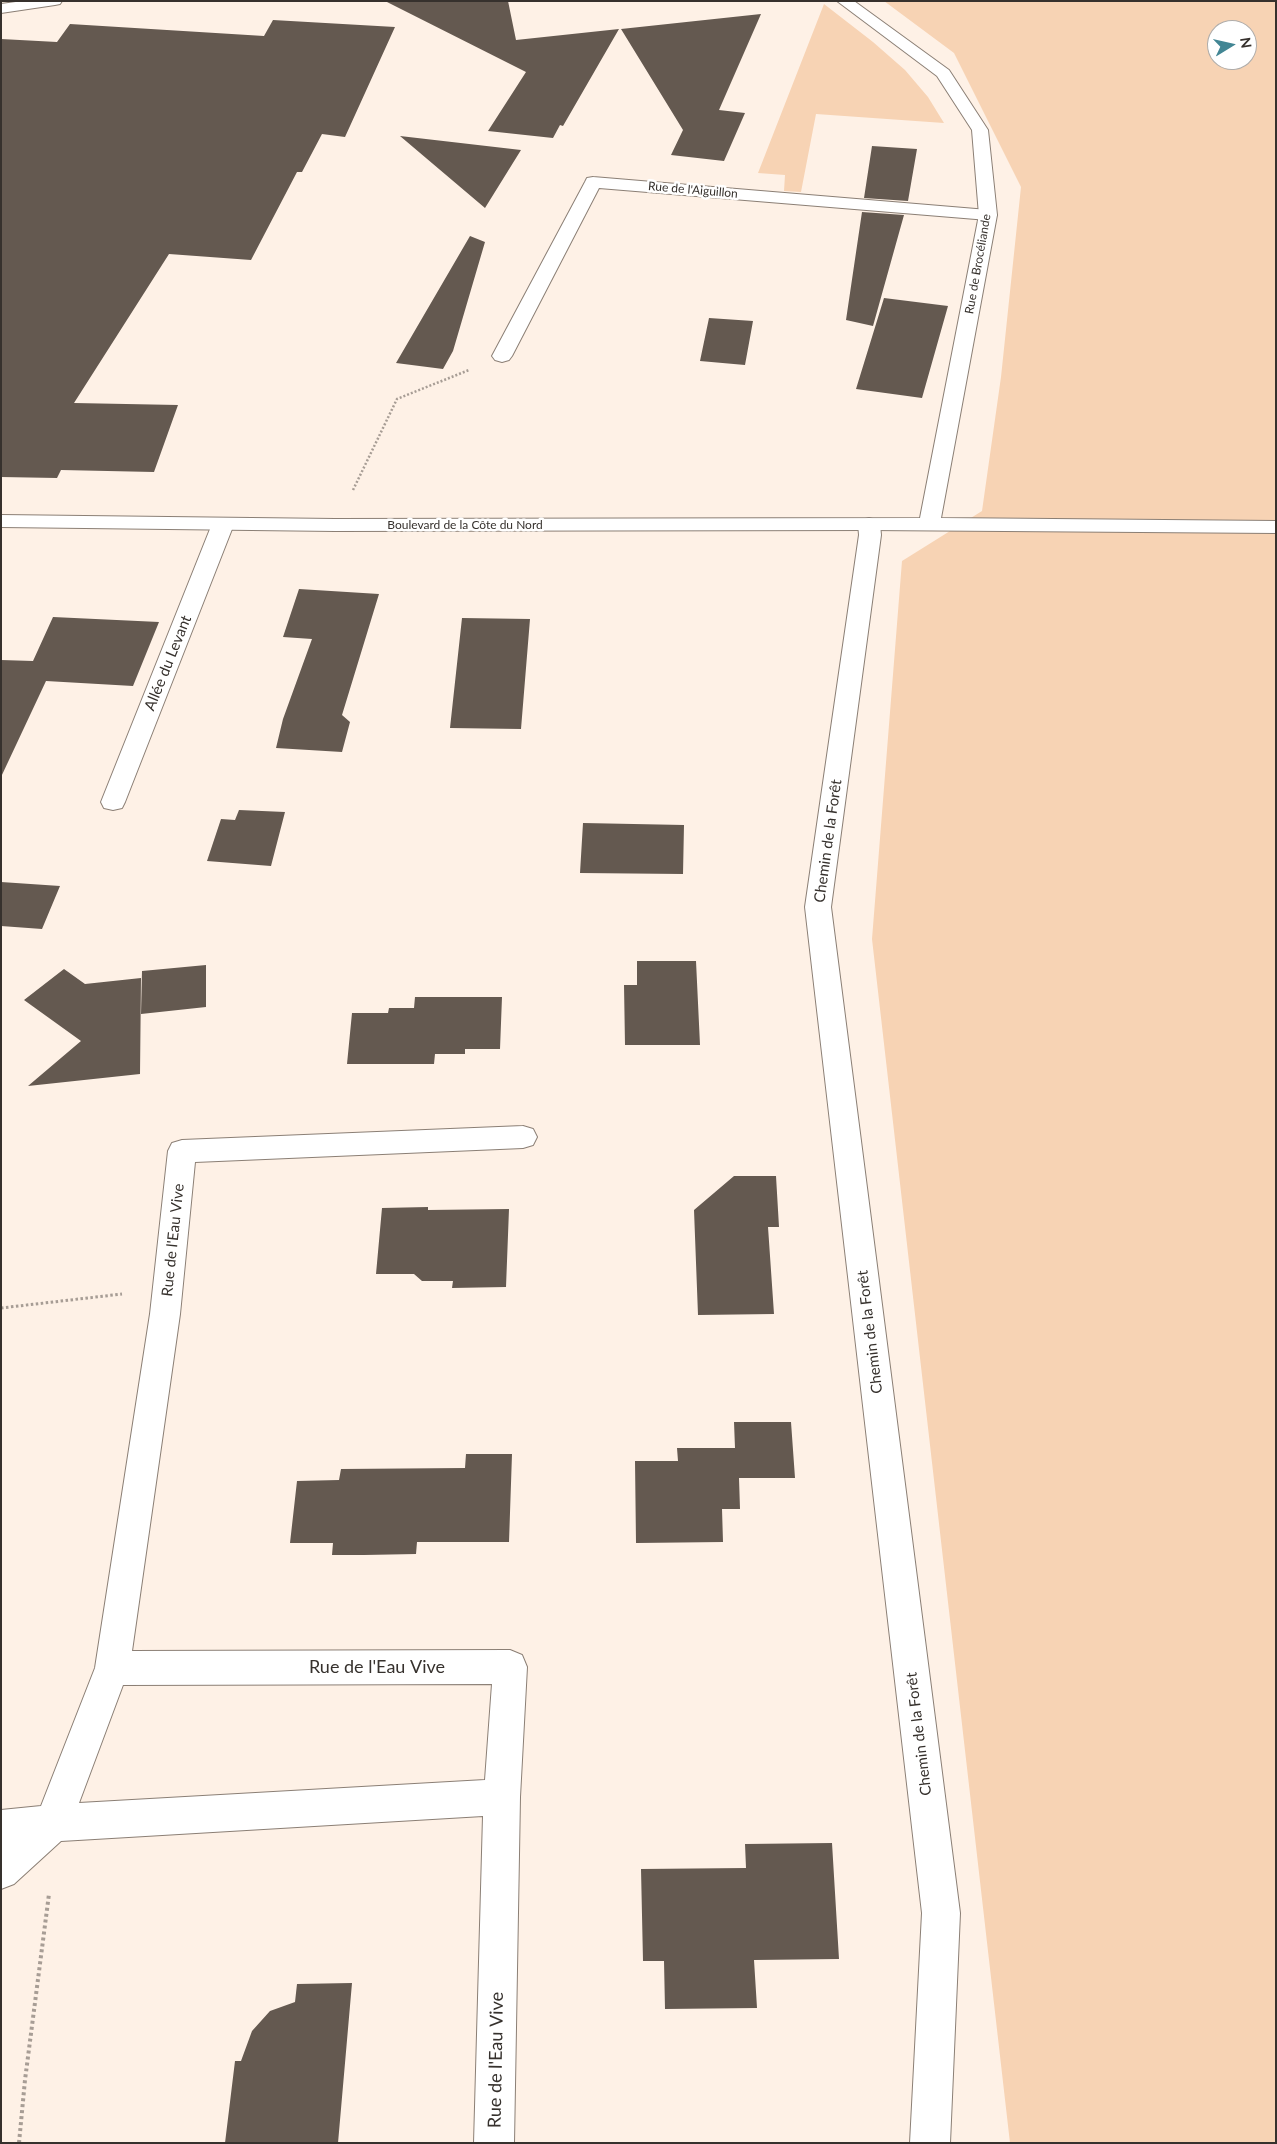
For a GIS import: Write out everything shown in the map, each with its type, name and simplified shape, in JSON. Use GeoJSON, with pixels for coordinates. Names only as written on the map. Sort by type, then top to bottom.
{"type":"FeatureCollection","features":[{"type":"Feature","properties":{"kind":"street"},"geometry":{"type":"LineString","coordinates":[[1,9],[55,1]]}},
{"type":"Feature","properties":{"kind":"street","name":"Rue de Brocéliande"},"geometry":{"type":"LineString","coordinates":[[844,1],[943,73],[980,130],[988,215],[929,524]]}},
{"type":"Feature","properties":{"kind":"street","name":"Rue de l'Aiguillon"},"geometry":{"type":"LineString","coordinates":[[502,356],[593,182],[988,215]]}},
{"type":"Feature","properties":{"kind":"street","name":"Boulevard de la Côte du Nord"},"geometry":{"type":"LineString","coordinates":[[1,521],[335,525],[929,524],[1276,527]]}},
{"type":"Feature","properties":{"kind":"street","name":"Allée du Levant"},"geometry":{"type":"LineString","coordinates":[[113,802],[224,524]]}},
{"type":"Feature","properties":{"kind":"street","name":"Chemin de la Forêt"},"geometry":{"type":"LineString","coordinates":[[869,524],[870,535],[818,907],[941,1913],[930,2143]]}},
{"type":"Feature","properties":{"kind":"street","name":"Rue de l'Eau Vive"},"geometry":{"type":"LineString","coordinates":[[1,1870],[52,1823],[112,1668],[168,1289],[182,1151],[523,1138]]}},
{"type":"Feature","properties":{"kind":"street","name":"Rue de l'Eau Vive"},"geometry":{"type":"LineString","coordinates":[[112,1668],[510,1667],[502,1797],[494,2143]]}},
{"type":"Feature","properties":{"kind":"street"},"geometry":{"type":"LineString","coordinates":[[1,1828],[52,1823],[502,1797]]}},
{"type":"Feature","properties":{"kind":"path"},"geometry":{"type":"LineString","coordinates":[[335,525],[397,399],[502,356]]}},
{"type":"Feature","properties":{"kind":"path"},"geometry":{"type":"LineString","coordinates":[[1,1308],[168,1289]]}},
{"type":"Feature","properties":{"kind":"path"},"geometry":{"type":"LineString","coordinates":[[19,2143],[25,2080],[48,1911],[52,1823]]}},
{"type":"Feature","properties":{"kind":"shaded area"},"geometry":{"type":"Polygon","coordinates":[[[884,1],[1276,1],[1276,2143],[1010,2143],[872,939],[902,561],[982,511],[1001,377],[1021,187],[954,53],[884,1]]]}},
{"type":"Feature","properties":{"kind":"shaded area"},"geometry":{"type":"Polygon","coordinates":[[[824,4],[905,70],[928,97],[944,123],[816,114],[801,192],[784,191],[785,175],[758,173],[824,4]]]}},
{"type":"Feature","properties":{"kind":"building"},"geometry":{"type":"Polygon","coordinates":[[[385,1],[508,1],[516,40],[619,29],[563,126],[560,125],[553,138],[488,131],[526,72],[385,1]]]}},
{"type":"Feature","properties":{"kind":"building"},"geometry":{"type":"Polygon","coordinates":[[[761,14],[719,110],[745,113],[724,161],[671,155],[683,130],[621,29],[761,14]]]}},
{"type":"Feature","properties":{"kind":"building"},"geometry":{"type":"Polygon","coordinates":[[[273,20],[395,27],[345,137],[322,134],[302,172],[297,172],[251,260],[169,254],[74,403],[178,405],[154,472],[61,470],[57,478],[1,477],[1,39],[57,42],[70,24],[264,36],[273,20]]]}},
{"type":"Feature","properties":{"kind":"building"},"geometry":{"type":"Polygon","coordinates":[[[400,136],[521,150],[485,208],[400,136]]]}},
{"type":"Feature","properties":{"kind":"building"},"geometry":{"type":"Polygon","coordinates":[[[872,146],[917,149],[908,201],[864,198],[872,146]]]}},
{"type":"Feature","properties":{"kind":"building"},"geometry":{"type":"Polygon","coordinates":[[[862,212],[904,215],[873,326],[846,320],[862,212]]]}},
{"type":"Feature","properties":{"kind":"building"},"geometry":{"type":"Polygon","coordinates":[[[470,236],[485,242],[453,351],[443,369],[396,363],[470,236]]]}},
{"type":"Feature","properties":{"kind":"building"},"geometry":{"type":"Polygon","coordinates":[[[884,298],[948,306],[922,398],[856,389],[884,298]]]}},
{"type":"Feature","properties":{"kind":"building"},"geometry":{"type":"Polygon","coordinates":[[[709,318],[753,321],[745,365],[700,361],[709,318]]]}},
{"type":"Feature","properties":{"kind":"building"},"geometry":{"type":"Polygon","coordinates":[[[299,589],[379,594],[342,715],[350,722],[342,752],[276,748],[283,719],[312,639],[283,637],[299,589]]]}},
{"type":"Feature","properties":{"kind":"building"},"geometry":{"type":"Polygon","coordinates":[[[53,617],[159,622],[133,686],[46,681],[1,777],[1,660],[33,661],[53,617]]]}},
{"type":"Feature","properties":{"kind":"building"},"geometry":{"type":"Polygon","coordinates":[[[462,618],[530,619],[521,729],[450,728],[462,618]]]}},
{"type":"Feature","properties":{"kind":"building"},"geometry":{"type":"Polygon","coordinates":[[[239,810],[285,812],[271,866],[207,861],[221,819],[235,820],[239,810]]]}},
{"type":"Feature","properties":{"kind":"building"},"geometry":{"type":"Polygon","coordinates":[[[583,823],[684,825],[683,874],[580,873],[583,823]]]}},
{"type":"Feature","properties":{"kind":"building"},"geometry":{"type":"Polygon","coordinates":[[[1,882],[60,886],[42,929],[1,926],[1,882]]]}},
{"type":"Feature","properties":{"kind":"building"},"geometry":{"type":"Polygon","coordinates":[[[637,961],[696,961],[700,1045],[625,1045],[624,985],[637,985],[637,961]]]}},
{"type":"Feature","properties":{"kind":"building"},"geometry":{"type":"Polygon","coordinates":[[[206,965],[206,1007],[141,1014],[142,971],[206,965]]]}},
{"type":"Feature","properties":{"kind":"building"},"geometry":{"type":"Polygon","coordinates":[[[64,969],[85,984],[141,978],[140,1074],[28,1086],[81,1041],[24,1000],[64,969]]]}},
{"type":"Feature","properties":{"kind":"building"},"geometry":{"type":"Polygon","coordinates":[[[415,997],[502,997],[500,1049],[465,1049],[465,1054],[435,1054],[434,1064],[347,1064],[352,1013],[388,1013],[389,1008],[414,1008],[415,997]]]}},
{"type":"Feature","properties":{"kind":"building"},"geometry":{"type":"Polygon","coordinates":[[[734,1176],[776,1176],[779,1227],[768,1227],[774,1314],[698,1315],[694,1210],[734,1176]]]}},
{"type":"Feature","properties":{"kind":"building"},"geometry":{"type":"Polygon","coordinates":[[[428,1207],[428,1210],[509,1209],[506,1287],[452,1288],[453,1281],[422,1281],[414,1274],[376,1274],[382,1208],[428,1207]]]}},
{"type":"Feature","properties":{"kind":"building"},"geometry":{"type":"Polygon","coordinates":[[[734,1422],[791,1422],[795,1478],[739,1478],[740,1509],[722,1509],[723,1542],[636,1543],[635,1461],[678,1461],[677,1448],[735,1448],[734,1422]]]}},
{"type":"Feature","properties":{"kind":"building"},"geometry":{"type":"Polygon","coordinates":[[[466,1454],[512,1454],[509,1542],[417,1542],[416,1554],[364,1555],[332,1555],[333,1543],[290,1543],[297,1481],[339,1480],[341,1469],[465,1468],[466,1454]]]}},
{"type":"Feature","properties":{"kind":"building"},"geometry":{"type":"Polygon","coordinates":[[[832,1843],[839,1959],[754,1960],[757,2008],[665,2009],[664,1961],[643,1961],[641,1869],[746,1868],[745,1844],[832,1843]]]}},
{"type":"Feature","properties":{"kind":"building"},"geometry":{"type":"Polygon","coordinates":[[[352,1983],[338,2143],[225,2143],[235,2061],[241,2061],[252,2031],[270,2011],[295,2002],[297,1984],[352,1983]]]}}]}
